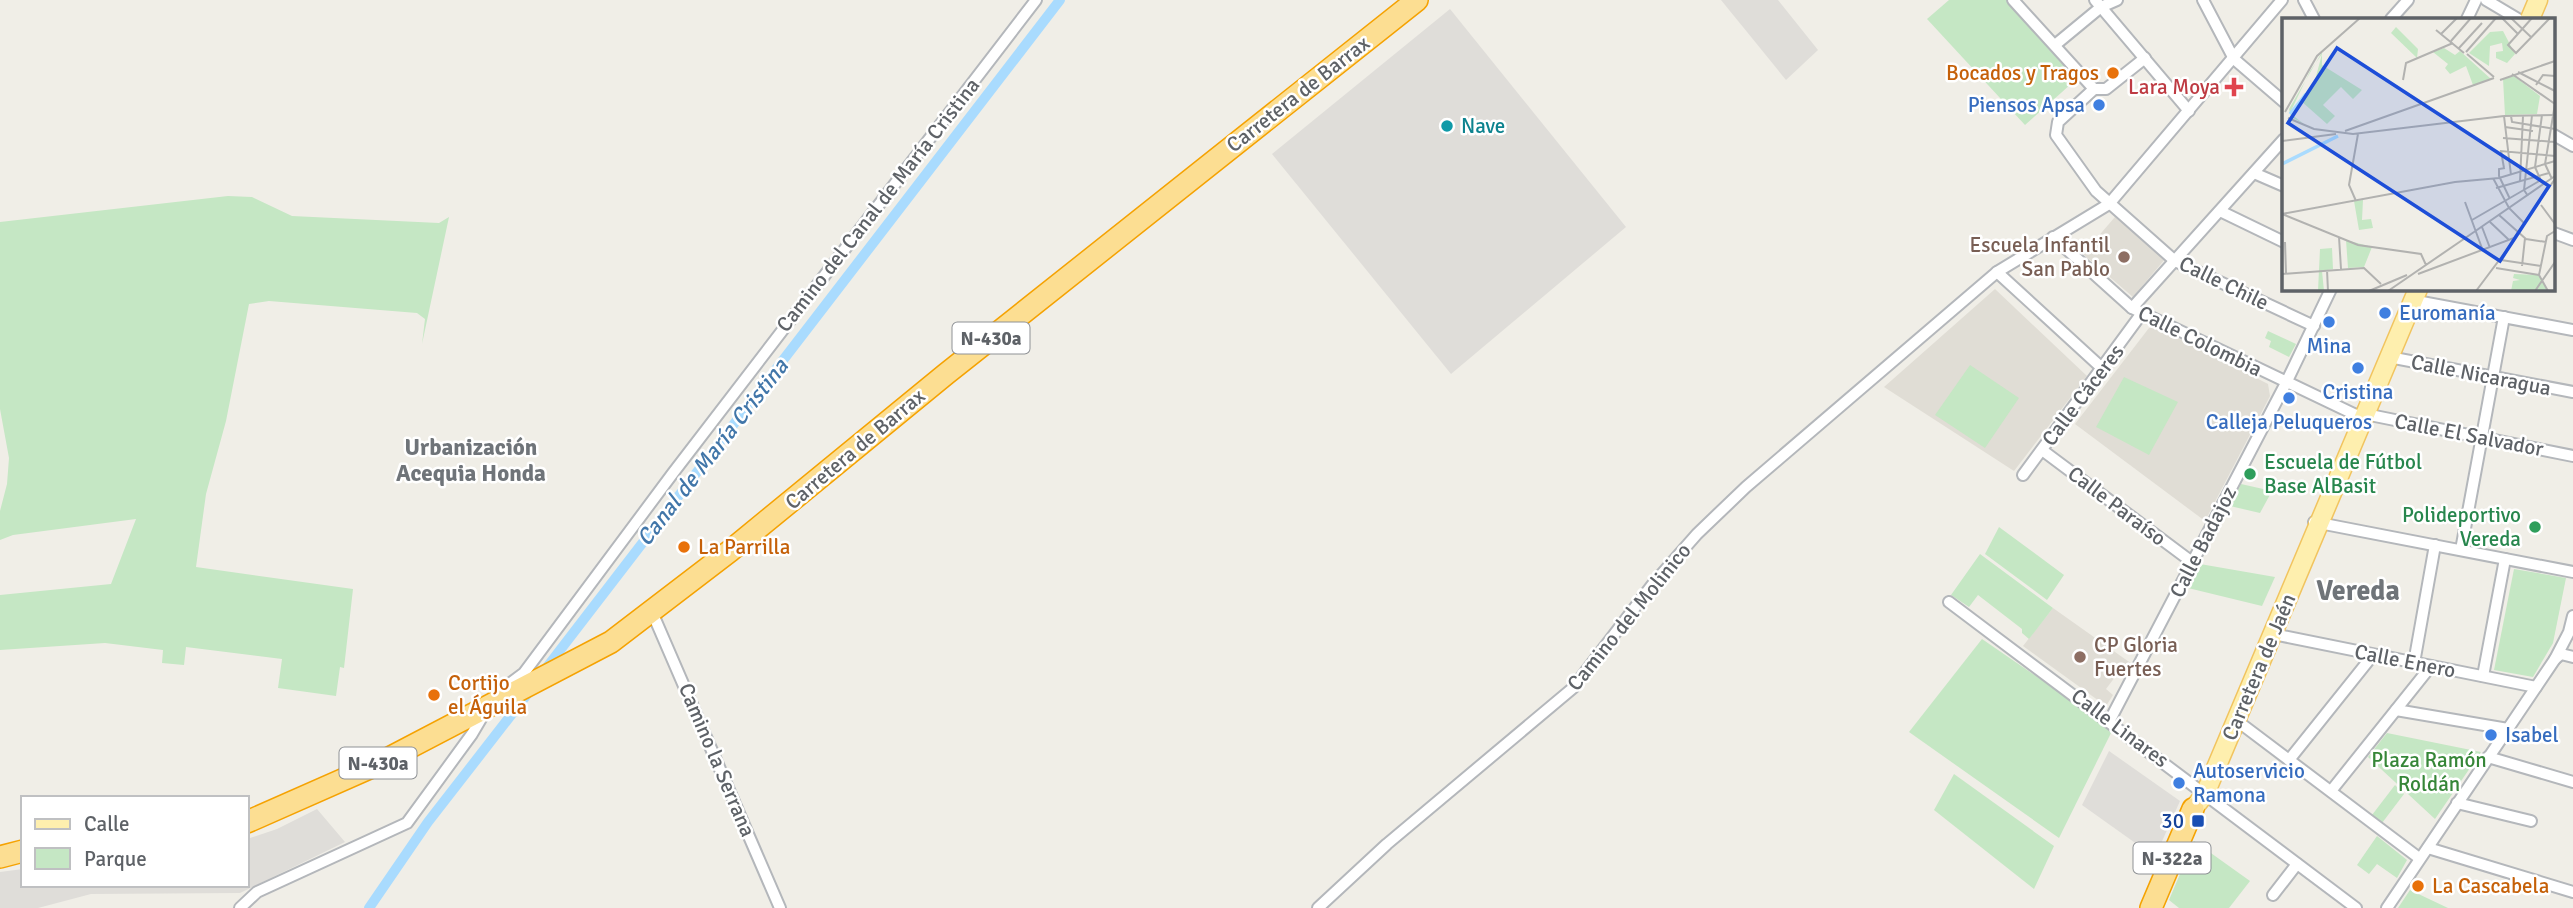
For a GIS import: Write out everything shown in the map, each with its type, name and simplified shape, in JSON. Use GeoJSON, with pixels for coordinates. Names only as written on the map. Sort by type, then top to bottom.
{"type":"FeatureCollection","features":[{"type":"Feature","properties":{"kind":"highway","name":"Carretera de Barrax"},"geometry":{"type":"LineString","coordinates":[[248,822],[339,782],[594,654],[652,612],[1148,211],[1417,0]]}},
{"type":"Feature","properties":{"kind":"highway","name":"Carretera de Jaén"},"geometry":{"type":"LineString","coordinates":[[2151,908],[2199,797]]}},
{"type":"Feature","properties":{"kind":"highway"},"geometry":{"type":"LineString","coordinates":[[0,849],[21,851]]}},
{"type":"Feature","properties":{"kind":"highway"},"geometry":{"type":"LineString","coordinates":[[0,857],[21,851]]}},
{"type":"Feature","properties":{"kind":"main road"},"geometry":{"type":"LineString","coordinates":[[2519,18],[2528,0]]}},
{"type":"Feature","properties":{"kind":"main road"},"geometry":{"type":"LineString","coordinates":[[2530,18],[2538,0]]}},
{"type":"Feature","properties":{"kind":"main road","name":"Carretera de Jaén"},"geometry":{"type":"LineString","coordinates":[[2361,415],[2389,357],[2411,294]]}},
{"type":"Feature","properties":{"kind":"main road","name":"Carretera de Jaén"},"geometry":{"type":"LineString","coordinates":[[2199,797],[2411,294]]}},
{"type":"Feature","properties":{"kind":"main road","name":"Carretera de Jaén"},"geometry":{"type":"LineString","coordinates":[[2199,797],[2273,634],[2316,522]]}},
{"type":"Feature","properties":{"kind":"street","name":"Camino del Canal de María Cristina"},"geometry":{"type":"LineString","coordinates":[[240,908],[257,892],[407,823],[497,703],[498,692],[524,673],[681,462],[1036,0]]}},
{"type":"Feature","properties":{"kind":"street"},"geometry":{"type":"LineString","coordinates":[[2055,45],[2098,4],[2117,0]]}},
{"type":"Feature","properties":{"kind":"street"},"geometry":{"type":"LineString","coordinates":[[2203,0],[2234,59],[2282,100]]}},
{"type":"Feature","properties":{"kind":"street","name":"Camino del Molinico"},"geometry":{"type":"LineString","coordinates":[[1318,908],[1387,844],[1573,688],[1653,584],[1746,486],[1997,272],[2109,204],[2282,0]]}},
{"type":"Feature","properties":{"kind":"street"},"geometry":{"type":"LineString","coordinates":[[2304,0],[2313,18]]}},
{"type":"Feature","properties":{"kind":"street"},"geometry":{"type":"LineString","coordinates":[[2392,18],[2408,0]]}},
{"type":"Feature","properties":{"kind":"street"},"geometry":{"type":"LineString","coordinates":[[2467,18],[2476,0]]}},
{"type":"Feature","properties":{"kind":"street"},"geometry":{"type":"LineString","coordinates":[[2486,0],[2517,18]]}},
{"type":"Feature","properties":{"kind":"street"},"geometry":{"type":"LineString","coordinates":[[2015,1],[2094,89]]}},
{"type":"Feature","properties":{"kind":"street"},"geometry":{"type":"LineString","coordinates":[[2098,4],[2189,111]]}},
{"type":"Feature","properties":{"kind":"street","name":"Calle Chile"},"geometry":{"type":"LineString","coordinates":[[2145,58],[2106,89],[2094,89],[2058,122],[2056,135],[2080,171],[2109,204],[2175,261],[2314,326]]}},
{"type":"Feature","properties":{"kind":"street"},"geometry":{"type":"LineString","coordinates":[[2556,136],[2573,146]]}},
{"type":"Feature","properties":{"kind":"street","name":"Calle Cáceres"},"geometry":{"type":"LineString","coordinates":[[2023,475],[2103,369],[2137,311],[2175,261],[2282,141]]}},
{"type":"Feature","properties":{"kind":"street"},"geometry":{"type":"LineString","coordinates":[[2254,173],[2282,185]]}},
{"type":"Feature","properties":{"kind":"street"},"geometry":{"type":"LineString","coordinates":[[2220,211],[2282,241]]}},
{"type":"Feature","properties":{"kind":"street"},"geometry":{"type":"LineString","coordinates":[[2556,234],[2573,240]]}},
{"type":"Feature","properties":{"kind":"street","name":"Calle Colombia"},"geometry":{"type":"LineString","coordinates":[[2053,237],[2137,311],[2286,383],[2361,415]]}},
{"type":"Feature","properties":{"kind":"street"},"geometry":{"type":"LineString","coordinates":[[1997,272],[2103,369]]}},
{"type":"Feature","properties":{"kind":"street","name":"Calle Badajoz"},"geometry":{"type":"LineString","coordinates":[[2110,720],[2286,383],[2331,290]]}},
{"type":"Feature","properties":{"kind":"street"},"geometry":{"type":"LineString","coordinates":[[2411,294],[2504,317],[2573,330]]}},
{"type":"Feature","properties":{"kind":"street"},"geometry":{"type":"LineString","coordinates":[[2461,550],[2504,317]]}},
{"type":"Feature","properties":{"kind":"street","name":"Calle Nicaragua"},"geometry":{"type":"LineString","coordinates":[[2389,357],[2573,393]]}},
{"type":"Feature","properties":{"kind":"street","name":"Calle El Salvador"},"geometry":{"type":"LineString","coordinates":[[2361,415],[2573,456]]}},
{"type":"Feature","properties":{"kind":"street","name":"Calle Paraíso"},"geometry":{"type":"LineString","coordinates":[[2042,450],[2192,562]]}},
{"type":"Feature","properties":{"kind":"street"},"geometry":{"type":"LineString","coordinates":[[2316,522],[2573,572]]}},
{"type":"Feature","properties":{"kind":"street"},"geometry":{"type":"LineString","coordinates":[[2414,663],[2435,545]]}},
{"type":"Feature","properties":{"kind":"street"},"geometry":{"type":"LineString","coordinates":[[2483,676],[2505,559]]}},
{"type":"Feature","properties":{"kind":"street","name":"Calle Linares"},"geometry":{"type":"LineString","coordinates":[[1949,602],[2110,720],[2199,797],[2357,908]]}},
{"type":"Feature","properties":{"kind":"street","name":"Camino la Serrana"},"geometry":{"type":"LineString","coordinates":[[652,612],[780,908]]}},
{"type":"Feature","properties":{"kind":"street"},"geometry":{"type":"LineString","coordinates":[[2387,908],[2555,659],[2573,618]]}},
{"type":"Feature","properties":{"kind":"street","name":"Calle Enero"},"geometry":{"type":"LineString","coordinates":[[2273,634],[2536,687]]}},
{"type":"Feature","properties":{"kind":"street"},"geometry":{"type":"LineString","coordinates":[[2555,659],[2561,654],[2573,657]]}},
{"type":"Feature","properties":{"kind":"street"},"geometry":{"type":"LineString","coordinates":[[2289,760],[2373,655]]}},
{"type":"Feature","properties":{"kind":"street"},"geometry":{"type":"LineString","coordinates":[[2331,791],[2431,666]]}},
{"type":"Feature","properties":{"kind":"street"},"geometry":{"type":"LineString","coordinates":[[2396,710],[2508,729]]}},
{"type":"Feature","properties":{"kind":"street"},"geometry":{"type":"LineString","coordinates":[[2236,720],[2419,858]]}},
{"type":"Feature","properties":{"kind":"street"},"geometry":{"type":"LineString","coordinates":[[2488,757],[2573,782]]}},
{"type":"Feature","properties":{"kind":"street"},"geometry":{"type":"LineString","coordinates":[[2458,803],[2531,821]]}},
{"type":"Feature","properties":{"kind":"street"},"geometry":{"type":"LineString","coordinates":[[2428,848],[2573,892]]}},
{"type":"Feature","properties":{"kind":"street"},"geometry":{"type":"LineString","coordinates":[[2273,895],[2297,864]]}},
{"type":"Feature","properties":{"kind":"shaded area"},"geometry":{"type":"Polygon","coordinates":[[[1721,0],[1778,0],[1818,50],[1786,80],[1721,0]]]}},
{"type":"Feature","properties":{"kind":"shaded area"},"geometry":{"type":"Polygon","coordinates":[[[1450,9],[1626,227],[1451,374],[1272,154],[1450,9]]]}},
{"type":"Feature","properties":{"kind":"shaded area","name":"Escuela Infantil San Pablo"},"geometry":{"type":"Polygon","coordinates":[[[2115,217],[2165,259],[2133,297],[2083,254],[2115,217]]]}},
{"type":"Feature","properties":{"kind":"shaded area"},"geometry":{"type":"Polygon","coordinates":[[[1995,289],[2087,376],[2014,471],[1884,387],[1995,289]]]}},
{"type":"Feature","properties":{"kind":"shaded area"},"geometry":{"type":"Polygon","coordinates":[[[2155,326],[2268,384],[2270,396],[2205,521],[2075,424],[2149,328],[2155,326]]]}},
{"type":"Feature","properties":{"kind":"shaded area","name":"CP Gloria Fuertes"},"geometry":{"type":"Polygon","coordinates":[[[2053,608],[2132,664],[2129,673],[2121,669],[2106,689],[2113,695],[2106,706],[2023,646],[2053,608]]]}},
{"type":"Feature","properties":{"kind":"shaded area"},"geometry":{"type":"Polygon","coordinates":[[[2109,751],[2180,801],[2155,857],[2082,805],[2109,751]]]}},
{"type":"Feature","properties":{"kind":"shaded area"},"geometry":{"type":"Polygon","coordinates":[[[317,809],[345,842],[240,893],[91,894],[38,908],[0,908],[0,872],[21,869],[21,887],[248,887],[248,839],[277,829],[317,809]]]}},
{"type":"Feature","properties":{"kind":"green space"},"geometry":{"type":"Polygon","coordinates":[[[1949,0],[2007,0],[2080,76],[2025,125],[1927,19],[1949,0]]]}},
{"type":"Feature","properties":{"kind":"green space"},"geometry":{"type":"Polygon","coordinates":[[[228,196],[252,197],[292,216],[439,223],[449,217],[422,344],[425,319],[417,313],[269,301],[249,304],[226,421],[206,494],[196,567],[353,589],[344,668],[340,667],[336,696],[278,688],[282,659],[186,647],[184,665],[162,663],[163,650],[105,643],[0,650],[0,595],[111,584],[136,519],[13,535],[0,540],[0,511],[7,484],[9,458],[0,409],[0,222],[228,196]]]}},
{"type":"Feature","properties":{"kind":"green space"},"geometry":{"type":"Polygon","coordinates":[[[2268,331],[2296,344],[2289,357],[2269,347],[2271,341],[2265,338],[2268,331]]]}},
{"type":"Feature","properties":{"kind":"green space"},"geometry":{"type":"Polygon","coordinates":[[[1970,365],[2019,398],[1985,448],[1935,415],[1970,365]]]}},
{"type":"Feature","properties":{"kind":"green space"},"geometry":{"type":"Polygon","coordinates":[[[2124,377],[2178,402],[2149,455],[2096,427],[2124,377]]]}},
{"type":"Feature","properties":{"kind":"green space"},"geometry":{"type":"Polygon","coordinates":[[[2241,484],[2272,491],[2260,513],[2230,506],[2241,484]]]}},
{"type":"Feature","properties":{"kind":"green space"},"geometry":{"type":"Polygon","coordinates":[[[1999,527],[2064,575],[2047,600],[1985,554],[1999,527]]]}},
{"type":"Feature","properties":{"kind":"green space"},"geometry":{"type":"Polygon","coordinates":[[[1980,554],[2053,608],[2029,639],[2022,633],[2022,629],[1978,595],[1969,607],[1951,595],[1980,554]]]}},
{"type":"Feature","properties":{"kind":"green space"},"geometry":{"type":"Polygon","coordinates":[[[2200,564],[2275,577],[2262,606],[2188,588],[2200,564]]]}},
{"type":"Feature","properties":{"kind":"green space"},"geometry":{"type":"Polygon","coordinates":[[[2514,569],[2566,578],[2553,643],[2533,677],[2494,670],[2514,569]]]}},
{"type":"Feature","properties":{"kind":"green space"},"geometry":{"type":"Polygon","coordinates":[[[1982,639],[2113,729],[2059,838],[1909,732],[1982,639]]]}},
{"type":"Feature","properties":{"kind":"green space","name":"Plaza Ramón Roldán"},"geometry":{"type":"Polygon","coordinates":[[[2387,733],[2481,752],[2435,819],[2368,757],[2387,733]]]}},
{"type":"Feature","properties":{"kind":"green space"},"geometry":{"type":"Polygon","coordinates":[[[1954,774],[2054,846],[2034,889],[1934,810],[1954,774]]]}},
{"type":"Feature","properties":{"kind":"green space"},"geometry":{"type":"Polygon","coordinates":[[[2395,785],[2404,794],[2382,823],[2372,815],[2395,785]]]}},
{"type":"Feature","properties":{"kind":"green space"},"geometry":{"type":"Polygon","coordinates":[[[2377,836],[2407,860],[2397,878],[2377,864],[2369,874],[2357,865],[2377,836]]]}},
{"type":"Feature","properties":{"kind":"green space"},"geometry":{"type":"Polygon","coordinates":[[[2194,841],[2250,881],[2229,908],[2179,908],[2169,900],[2194,841]]]}},
{"type":"Feature","properties":{"kind":"green space"},"geometry":{"type":"Polygon","coordinates":[[[2410,890],[2448,908],[2398,908],[2410,890]]]}},
{"type":"Feature","properties":{"kind":"waterway","name":"Canal de María Cristina"},"geometry":{"type":"LineString","coordinates":[[544,671],[1060,0]]}},
{"type":"Feature","properties":{"kind":"waterway","name":"Canal de María Cristina"},"geometry":{"type":"LineString","coordinates":[[369,908],[428,822],[529,692]]}},
{"type":"Feature","properties":{"kind":"place","name":"Bocados y Tragos"},"geometry":{"type":"Point","coordinates":[2113,73]}},
{"type":"Feature","properties":{"kind":"place","name":"Lara Moya"},"geometry":{"type":"Point","coordinates":[2234,87]}},
{"type":"Feature","properties":{"kind":"place","name":"Piensos Apsa"},"geometry":{"type":"Point","coordinates":[2099,105]}},
{"type":"Feature","properties":{"kind":"place","name":"Nave"},"geometry":{"type":"Point","coordinates":[1447,126]}},
{"type":"Feature","properties":{"kind":"place","name":"Escuela Infantil San Pablo"},"geometry":{"type":"Point","coordinates":[2124,257]}},
{"type":"Feature","properties":{"kind":"place","name":"Euromanía"},"geometry":{"type":"Point","coordinates":[2385,313]}},
{"type":"Feature","properties":{"kind":"place","name":"Mina"},"geometry":{"type":"Point","coordinates":[2329,322]}},
{"type":"Feature","properties":{"kind":"place","name":"Cristina"},"geometry":{"type":"Point","coordinates":[2358,368]}},
{"type":"Feature","properties":{"kind":"place","name":"Calleja Peluqueros"},"geometry":{"type":"Point","coordinates":[2289,398]}},
{"type":"Feature","properties":{"kind":"place","name":"Escuela de Fútbol Base AlBasit"},"geometry":{"type":"Point","coordinates":[2250,474]}},
{"type":"Feature","properties":{"kind":"place","name":"Polideportivo Vereda"},"geometry":{"type":"Point","coordinates":[2535,527]}},
{"type":"Feature","properties":{"kind":"place","name":"La Parrilla"},"geometry":{"type":"Point","coordinates":[684,547]}},
{"type":"Feature","properties":{"kind":"place","name":"CP Gloria Fuertes"},"geometry":{"type":"Point","coordinates":[2080,657]}},
{"type":"Feature","properties":{"kind":"place","name":"Cortijo el Águila"},"geometry":{"type":"Point","coordinates":[434,695]}},
{"type":"Feature","properties":{"kind":"place","name":"Isabel"},"geometry":{"type":"Point","coordinates":[2491,735]}},
{"type":"Feature","properties":{"kind":"place","name":"Autoservicio Ramona"},"geometry":{"type":"Point","coordinates":[2179,783]}},
{"type":"Feature","properties":{"kind":"place","name":"30"},"geometry":{"type":"Point","coordinates":[2198,821]}},
{"type":"Feature","properties":{"kind":"place","name":"La Cascabela"},"geometry":{"type":"Point","coordinates":[2418,886]}},
{"type":"Feature","properties":{"kind":"district","name":"Urbanización Acequia Honda"},"geometry":{"type":"Point","coordinates":[471,460]}},
{"type":"Feature","properties":{"kind":"district","name":"Vereda"},"geometry":{"type":"Point","coordinates":[2358,590]}}]}
